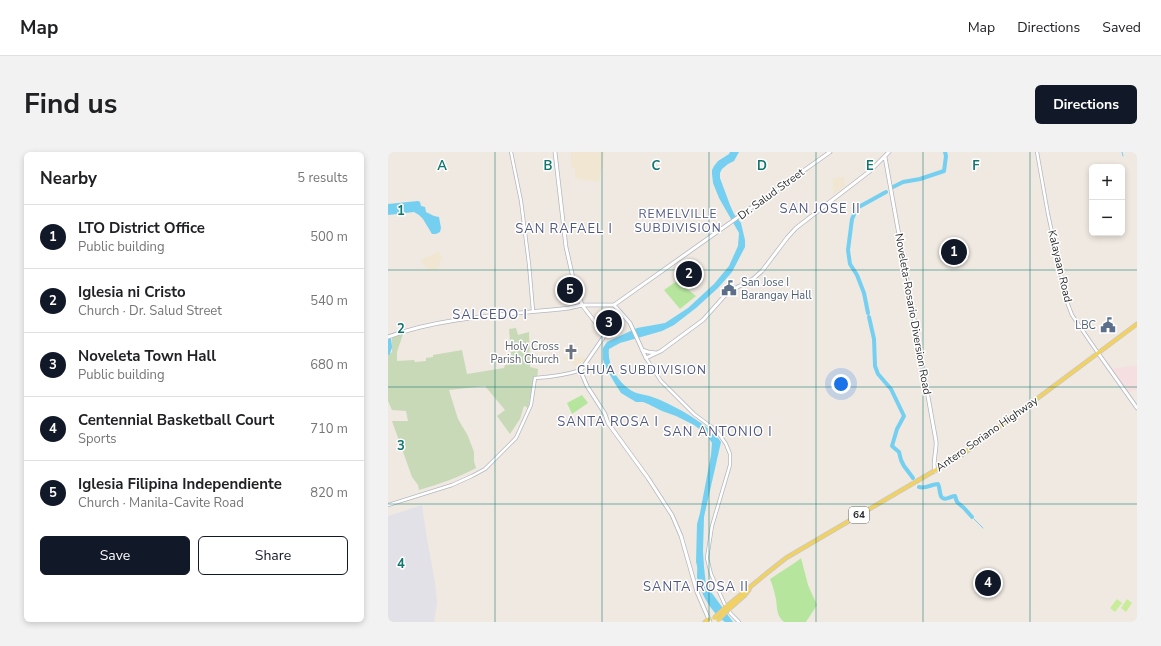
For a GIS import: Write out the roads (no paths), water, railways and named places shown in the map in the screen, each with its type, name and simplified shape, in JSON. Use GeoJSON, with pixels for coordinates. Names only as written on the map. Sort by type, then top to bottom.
{"type":"FeatureCollection","features":[{"type":"Feature","properties":{"kind":"main road"},"geometry":{"type":"LineString","coordinates":[[555,152],[566,247],[573,278],[582,305],[605,335],[581,372],[587,386],[602,409],[608,423],[648,478],[672,515],[681,536],[697,592],[713,620]]}},
{"type":"Feature","properties":{"kind":"main road","name":"Dr. Salud Street"},"geometry":{"type":"LineString","coordinates":[[614,306],[830,152]]}},
{"type":"Feature","properties":{"kind":"main road"},"geometry":{"type":"LineString","coordinates":[[388,337],[401,332],[435,324],[489,316],[569,308],[582,305],[614,306],[626,318],[633,329],[646,358],[656,353],[703,320],[728,292],[754,278],[762,271],[796,228],[870,171],[889,152]]}},
{"type":"Feature","properties":{"kind":"main road","name":"Noveleta-Rosario Diversion Road"},"geometry":{"type":"LineString","coordinates":[[885,157],[936,440],[936,452],[933,465],[935,471]]}},
{"type":"Feature","properties":{"kind":"main road","name":"Antero Soriano Highway"},"geometry":{"type":"LineString","coordinates":[[706,622],[713,620],[745,595],[767,573],[794,554],[963,454],[1137,324]]}},
{"type":"Feature","properties":{"kind":"main road"},"geometry":{"type":"LineString","coordinates":[[642,349],[648,352],[656,353]]}},
{"type":"Feature","properties":{"kind":"main road","name":"Kalayaan Road"},"geometry":{"type":"LineString","coordinates":[[1098,353],[1137,408]]}},
{"type":"Feature","properties":{"kind":"street"},"geometry":{"type":"LineString","coordinates":[[511,152],[521,201],[533,311]]}},
{"type":"Feature","properties":{"kind":"street","name":"Kalayaan Road"},"geometry":{"type":"LineString","coordinates":[[1037,152],[1067,302],[1072,315],[1098,353]]}},
{"type":"Feature","properties":{"kind":"street"},"geometry":{"type":"LineString","coordinates":[[646,358],[661,381],[694,414],[717,431],[726,444],[730,454],[730,465],[712,526],[707,558],[711,574],[725,605],[739,622]]}},
{"type":"Feature","properties":{"kind":"street"},"geometry":{"type":"LineString","coordinates":[[388,505],[452,485],[485,469],[516,438],[531,405],[535,378],[551,377],[581,370]]}},
{"type":"Feature","properties":{"kind":"water"},"geometry":{"type":"Polygon","coordinates":[[[730,152],[739,152],[734,161],[722,169],[720,178],[734,214],[741,223],[745,240],[745,247],[732,272],[718,288],[674,325],[662,331],[620,343],[609,349],[611,366],[617,376],[629,389],[662,401],[681,410],[709,429],[721,442],[704,517],[703,551],[706,585],[733,622],[725,622],[707,602],[697,577],[697,524],[711,455],[712,443],[706,434],[694,425],[643,402],[636,402],[621,393],[605,366],[603,359],[603,348],[607,342],[637,328],[665,323],[688,308],[714,284],[729,266],[738,246],[739,233],[719,198],[713,183],[712,170],[718,161],[730,152]]]}},
{"type":"Feature","properties":{"kind":"water"},"geometry":{"type":"Polygon","coordinates":[[[420,202],[421,206],[425,207],[426,212],[439,217],[441,228],[440,232],[432,234],[423,219],[414,212],[388,215],[388,204],[420,202]]]}},
{"type":"Feature","properties":{"kind":"waterway"},"geometry":{"type":"LineString","coordinates":[[893,187],[903,182],[920,179],[944,171],[946,156],[945,152]]}},
{"type":"Feature","properties":{"kind":"waterway"},"geometry":{"type":"LineString","coordinates":[[1122,152],[1123,156]]}},
{"type":"Feature","properties":{"kind":"waterway"},"geometry":{"type":"LineString","coordinates":[[868,313],[864,293],[857,275],[850,264],[848,250],[852,219],[857,208],[886,192]]}},
{"type":"Feature","properties":{"kind":"waterway"},"geometry":{"type":"LineString","coordinates":[[869,317],[874,339],[875,366],[878,374],[891,389],[904,416],[897,429],[892,446],[899,452],[904,466],[913,478]]}},
{"type":"Feature","properties":{"kind":"waterway"},"geometry":{"type":"LineString","coordinates":[[388,353],[390,347],[389,338]]}},
{"type":"Feature","properties":{"kind":"waterway"},"geometry":{"type":"LineString","coordinates":[[919,487],[938,484],[941,497],[945,499],[955,496],[957,502],[972,517]]}},
{"type":"Feature","properties":{"kind":"waterway"},"geometry":{"type":"LineString","coordinates":[[974,519],[983,528]]}},
{"type":"Feature","properties":{"kind":"place","name":"LTO District Office"},"geometry":{"type":"Point","coordinates":[954,252]}},
{"type":"Feature","properties":{"kind":"place","name":"Iglesia ni Cristo"},"geometry":{"type":"Point","coordinates":[689,274]}},
{"type":"Feature","properties":{"kind":"place","name":"San Jose I Barangay Hall"},"geometry":{"type":"Point","coordinates":[729,288]}},
{"type":"Feature","properties":{"kind":"place","name":"Iglesia Filipina Independiente"},"geometry":{"type":"Point","coordinates":[570,290]}},
{"type":"Feature","properties":{"kind":"place","name":"Noveleta Town Hall"},"geometry":{"type":"Point","coordinates":[609,323]}},
{"type":"Feature","properties":{"kind":"place","name":"LBC"},"geometry":{"type":"Point","coordinates":[1108,325]}},
{"type":"Feature","properties":{"kind":"place","name":"Holy Cross Parish Church"},"geometry":{"type":"Point","coordinates":[571,352]}},
{"type":"Feature","properties":{"kind":"place","name":"Centennial Basketball Court"},"geometry":{"type":"Point","coordinates":[988,583]}},
{"type":"Feature","properties":{"kind":"district","name":"SAN JOSE II"},"geometry":{"type":"Point","coordinates":[820,209]}},
{"type":"Feature","properties":{"kind":"district","name":"REMELVILLE SUBDIVISION"},"geometry":{"type":"Point","coordinates":[678,221]}},
{"type":"Feature","properties":{"kind":"district","name":"SAN RAFAEL I"},"geometry":{"type":"Point","coordinates":[564,229]}},
{"type":"Feature","properties":{"kind":"district","name":"SALCEDO I"},"geometry":{"type":"Point","coordinates":[490,315]}},
{"type":"Feature","properties":{"kind":"district","name":"CHUA SUBDIVISION"},"geometry":{"type":"Point","coordinates":[642,370]}},
{"type":"Feature","properties":{"kind":"district","name":"SANTA ROSA I"},"geometry":{"type":"Point","coordinates":[608,422]}},
{"type":"Feature","properties":{"kind":"district","name":"SAN ANTONIO I"},"geometry":{"type":"Point","coordinates":[718,432]}},
{"type":"Feature","properties":{"kind":"district","name":"SANTA ROSA II"},"geometry":{"type":"Point","coordinates":[696,587]}}]}
